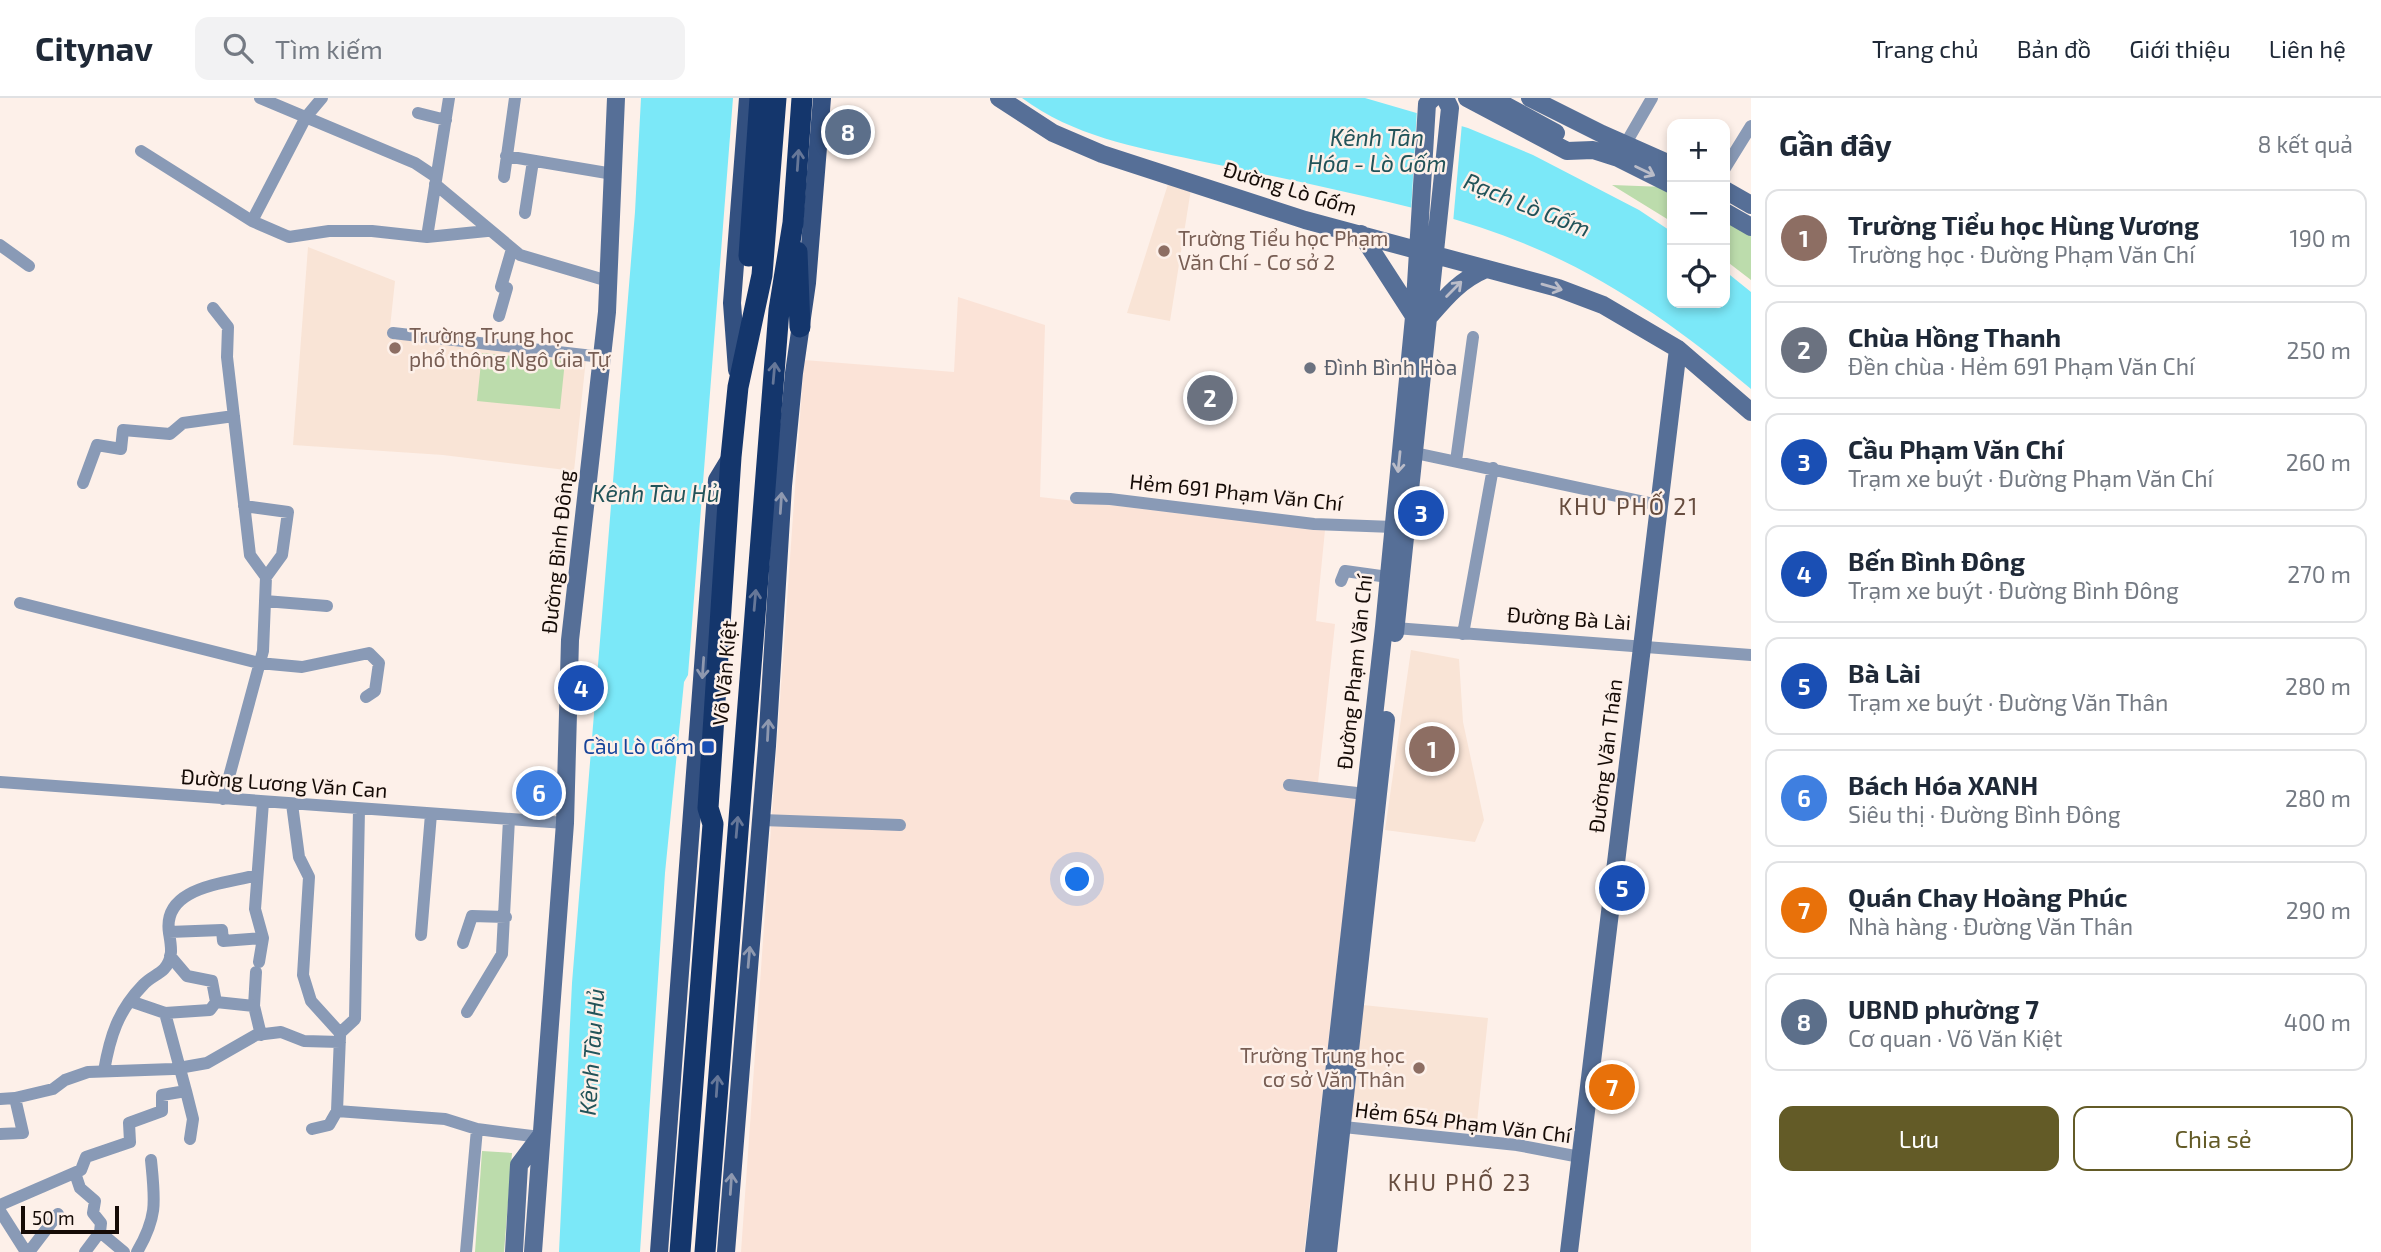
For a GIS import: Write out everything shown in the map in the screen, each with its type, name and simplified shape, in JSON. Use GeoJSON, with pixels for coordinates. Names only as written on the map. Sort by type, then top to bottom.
{"type":"FeatureCollection","features":[{"type":"Feature","properties":{"kind":"highway"},"geometry":{"type":"LineString","coordinates":[[738,387],[760,98]]}},
{"type":"Feature","properties":{"kind":"highway","name":"Võ Văn Kiệt"},"geometry":{"type":"LineString","coordinates":[[680,1252],[713,824],[708,808],[731,457],[738,387],[762,275],[776,98]]}},
{"type":"Feature","properties":{"kind":"highway","name":"Võ Văn Kiệt"},"geometry":{"type":"LineString","coordinates":[[705,1252],[779,310],[793,223],[802,98]]}},
{"type":"Feature","properties":{"kind":"highway"},"geometry":{"type":"LineString","coordinates":[[793,223],[797,245],[800,327]]}},
{"type":"Feature","properties":{"kind":"main road","name":"Đường Bình Đông"},"geometry":{"type":"LineString","coordinates":[[533,1252],[565,823],[570,640],[602,356],[608,281],[615,98]]}},
{"type":"Feature","properties":{"kind":"main road"},"geometry":{"type":"LineString","coordinates":[[738,387],[732,303],[748,98]]}},
{"type":"Feature","properties":{"kind":"main road"},"geometry":{"type":"LineString","coordinates":[[726,1252],[761,820],[783,486],[807,283],[822,98]]}},
{"type":"Feature","properties":{"kind":"main road","name":"Đường Lò Gốm"},"geometry":{"type":"LineString","coordinates":[[999,98],[1053,133],[1102,154],[1283,213],[1558,288],[1604,305],[1678,349],[1751,412]]}},
{"type":"Feature","properties":{"kind":"main road"},"geometry":{"type":"LineString","coordinates":[[1467,98],[1567,150],[1597,142],[1626,143],[1667,163]]}},
{"type":"Feature","properties":{"kind":"main road"},"geometry":{"type":"LineString","coordinates":[[1492,98],[1597,142]]}},
{"type":"Feature","properties":{"kind":"main road"},"geometry":{"type":"LineString","coordinates":[[1516,98],[1583,130],[1618,158],[1667,182]]}},
{"type":"Feature","properties":{"kind":"main road"},"geometry":{"type":"LineString","coordinates":[[1530,98],[1597,142]]}},
{"type":"Feature","properties":{"kind":"main road"},"geometry":{"type":"LineString","coordinates":[[1550,98],[1591,121],[1597,142]]}},
{"type":"Feature","properties":{"kind":"main road","name":"Đường Phạm Văn Chí"},"geometry":{"type":"LineString","coordinates":[[1328,1252],[1335,1126],[1365,794],[1415,453],[1421,318],[1416,249],[1439,102]]}},
{"type":"Feature","properties":{"kind":"main road","name":"Đường Phạm Văn Chí"},"geometry":{"type":"LineString","coordinates":[[1314,1252],[1335,1126],[1389,628],[1388,577],[1393,527],[1421,318],[1438,233],[1439,102]]}},
{"type":"Feature","properties":{"kind":"main road"},"geometry":{"type":"LineString","coordinates":[[1730,193],[1751,205]]}},
{"type":"Feature","properties":{"kind":"main road"},"geometry":{"type":"LineString","coordinates":[[1730,215],[1751,227]]}},
{"type":"Feature","properties":{"kind":"main road"},"geometry":{"type":"LineString","coordinates":[[1361,234],[1421,318],[1467,277],[1486,269]]}},
{"type":"Feature","properties":{"kind":"main road","name":"Đường Văn Thân"},"geometry":{"type":"LineString","coordinates":[[1569,1252],[1678,349]]}},
{"type":"Feature","properties":{"kind":"main road","name":"Võ Văn Kiệt"},"geometry":{"type":"LineString","coordinates":[[659,1252],[717,480],[731,457]]}},
{"type":"Feature","properties":{"kind":"main road","name":"Võ Văn Kiệt"},"geometry":{"type":"LineString","coordinates":[[669,1252],[701,822],[708,808]]}},
{"type":"Feature","properties":{"kind":"main road"},"geometry":{"type":"LineString","coordinates":[[514,1252],[519,1165],[540,1137]]}},
{"type":"Feature","properties":{"kind":"street"},"geometry":{"type":"LineString","coordinates":[[260,98],[415,163],[487,230],[520,255],[608,281]]}},
{"type":"Feature","properties":{"kind":"street"},"geometry":{"type":"LineString","coordinates":[[252,221],[306,117],[322,98]]}},
{"type":"Feature","properties":{"kind":"street"},"geometry":{"type":"LineString","coordinates":[[427,237],[449,98]]}},
{"type":"Feature","properties":{"kind":"street"},"geometry":{"type":"LineString","coordinates":[[504,177],[515,98]]}},
{"type":"Feature","properties":{"kind":"street"},"geometry":{"type":"LineString","coordinates":[[1626,143],[1651,98]]}},
{"type":"Feature","properties":{"kind":"street"},"geometry":{"type":"LineString","coordinates":[[418,113],[446,120]]}},
{"type":"Feature","properties":{"kind":"street"},"geometry":{"type":"LineString","coordinates":[[1730,160],[1751,126]]}},
{"type":"Feature","properties":{"kind":"street"},"geometry":{"type":"LineString","coordinates":[[141,151],[252,221],[289,237],[340,231],[427,237],[487,230]]}},
{"type":"Feature","properties":{"kind":"street"},"geometry":{"type":"LineString","coordinates":[[506,156],[612,174]]}},
{"type":"Feature","properties":{"kind":"street"},"geometry":{"type":"LineString","coordinates":[[525,213],[533,160]]}},
{"type":"Feature","properties":{"kind":"street"},"geometry":{"type":"LineString","coordinates":[[0,245],[29,266]]}},
{"type":"Feature","properties":{"kind":"street"},"geometry":{"type":"LineString","coordinates":[[499,316],[507,288],[501,286],[512,249]]}},
{"type":"Feature","properties":{"kind":"street"},"geometry":{"type":"LineString","coordinates":[[213,308],[228,327],[234,416],[250,555],[266,577]]}},
{"type":"Feature","properties":{"kind":"street"},"geometry":{"type":"LineString","coordinates":[[393,333],[602,356]]}},
{"type":"Feature","properties":{"kind":"street"},"geometry":{"type":"LineString","coordinates":[[1456,461],[1473,337]]}},
{"type":"Feature","properties":{"kind":"street"},"geometry":{"type":"LineString","coordinates":[[83,483],[97,445],[121,449],[123,430],[170,434],[183,423],[234,416]]}},
{"type":"Feature","properties":{"kind":"street"},"geometry":{"type":"LineString","coordinates":[[1415,453],[1659,505]]}},
{"type":"Feature","properties":{"kind":"street"},"geometry":{"type":"LineString","coordinates":[[1463,634],[1493,468]]}},
{"type":"Feature","properties":{"kind":"street","name":"Hẻm 691 Phạm Văn Chí"},"geometry":{"type":"LineString","coordinates":[[1076,498],[1215,510],[1314,524],[1393,527]]}},
{"type":"Feature","properties":{"kind":"street"},"geometry":{"type":"LineString","coordinates":[[223,799],[259,663],[266,577],[282,555],[288,512],[244,506]]}},
{"type":"Feature","properties":{"kind":"street"},"geometry":{"type":"LineString","coordinates":[[1341,581],[1345,571],[1388,577]]}},
{"type":"Feature","properties":{"kind":"street"},"geometry":{"type":"LineString","coordinates":[[265,601],[327,606]]}},
{"type":"Feature","properties":{"kind":"street"},"geometry":{"type":"LineString","coordinates":[[20,603],[259,663],[302,667],[369,653],[379,663],[375,691],[366,697]]}},
{"type":"Feature","properties":{"kind":"street","name":"Đường Bà Lài"},"geometry":{"type":"LineString","coordinates":[[1389,628],[1751,655]]}},
{"type":"Feature","properties":{"kind":"street","name":"Đường Lương Văn Can"},"geometry":{"type":"LineString","coordinates":[[0,782],[565,823]]}},
{"type":"Feature","properties":{"kind":"street"},"geometry":{"type":"LineString","coordinates":[[1289,785],[1365,794]]}},
{"type":"Feature","properties":{"kind":"street"},"geometry":{"type":"LineString","coordinates":[[261,1035],[254,1006],[263,937],[255,909],[263,802]]}},
{"type":"Feature","properties":{"kind":"street"},"geometry":{"type":"LineString","coordinates":[[292,804],[299,858],[309,877],[303,975],[311,1001],[340,1037]]}},
{"type":"Feature","properties":{"kind":"street"},"geometry":{"type":"LineString","coordinates":[[312,1129],[329,1125],[337,1111],[340,1037],[355,1019],[359,809]]}},
{"type":"Feature","properties":{"kind":"street"},"geometry":{"type":"LineString","coordinates":[[421,935],[431,814]]}},
{"type":"Feature","properties":{"kind":"street"},"geometry":{"type":"LineString","coordinates":[[467,1012],[502,954],[509,819]]}},
{"type":"Feature","properties":{"kind":"street"},"geometry":{"type":"LineString","coordinates":[[761,820],[901,825]]}},
{"type":"Feature","properties":{"kind":"street"},"geometry":{"type":"LineString","coordinates":[[104,1071],[111,1033],[118,1014],[144,983],[165,968],[173,949],[168,916],[172,908],[188,893],[257,876]]}},
{"type":"Feature","properties":{"kind":"street"},"geometry":{"type":"LineString","coordinates":[[463,943],[472,916],[506,917]]}},
{"type":"Feature","properties":{"kind":"street"},"geometry":{"type":"LineString","coordinates":[[169,932],[222,930],[223,941],[263,937]]}},
{"type":"Feature","properties":{"kind":"street"},"geometry":{"type":"LineString","coordinates":[[130,1001],[166,1013],[210,1010],[216,1002],[212,981],[187,976],[170,956]]}},
{"type":"Feature","properties":{"kind":"street"},"geometry":{"type":"LineString","coordinates":[[216,1002],[254,1006]]}},
{"type":"Feature","properties":{"kind":"street"},"geometry":{"type":"LineString","coordinates":[[166,1013],[178,1068],[185,1079],[193,1119],[190,1139]]}},
{"type":"Feature","properties":{"kind":"street"},"geometry":{"type":"LineString","coordinates":[[0,1099],[53,1089],[65,1080],[88,1072],[178,1068],[207,1063],[261,1035],[281,1032],[303,1041],[340,1037]]}},
{"type":"Feature","properties":{"kind":"street"},"geometry":{"type":"LineString","coordinates":[[85,1252],[100,1232],[101,1223],[93,1213],[94,1201],[80,1188],[78,1171],[86,1157],[130,1142],[129,1123],[162,1111],[162,1095],[186,1091]]}},
{"type":"Feature","properties":{"kind":"street"},"geometry":{"type":"LineString","coordinates":[[0,1134],[23,1133],[15,1098]]}},
{"type":"Feature","properties":{"kind":"street"},"geometry":{"type":"LineString","coordinates":[[337,1111],[446,1119],[477,1129],[540,1137]]}},
{"type":"Feature","properties":{"kind":"street","name":"Hẻm 654 Phạm Văn Chí"},"geometry":{"type":"LineString","coordinates":[[1335,1126],[1517,1145],[1580,1157]]}},
{"type":"Feature","properties":{"kind":"street"},"geometry":{"type":"LineString","coordinates":[[466,1252],[477,1129]]}},
{"type":"Feature","properties":{"kind":"street"},"geometry":{"type":"LineString","coordinates":[[137,1252],[152,1227],[155,1199],[151,1160]]}},
{"type":"Feature","properties":{"kind":"street"},"geometry":{"type":"LineString","coordinates":[[0,1205],[78,1171]]}},
{"type":"Feature","properties":{"kind":"street"},"geometry":{"type":"LineString","coordinates":[[0,1211],[27,1252],[58,1214]]}},
{"type":"Feature","properties":{"kind":"street"},"geometry":{"type":"LineString","coordinates":[[100,1232],[124,1252]]}},
{"type":"Feature","properties":{"kind":"shaded area","name":"Trường Tiểu học Phạm Văn Chí - Cơ sở 2"},"geometry":{"type":"Polygon","coordinates":[[[1169,181],[1191,189],[1170,321],[1127,313],[1169,181]]]}},
{"type":"Feature","properties":{"kind":"shaded area","name":"Trường Trung học phổ thông Ngô Gia Tự"},"geometry":{"type":"Polygon","coordinates":[[[308,247],[395,281],[389,337],[586,359],[574,471],[443,455],[293,445],[308,247]]]}},
{"type":"Feature","properties":{"kind":"shaded area"},"geometry":{"type":"Polygon","coordinates":[[[958,297],[1045,325],[1040,497],[1325,530],[1316,621],[1335,624],[1318,783],[1358,787],[1304,1252],[741,1252],[804,360],[954,372],[958,297]]]}},
{"type":"Feature","properties":{"kind":"shaded area"},"geometry":{"type":"Polygon","coordinates":[[[1411,650],[1459,659],[1463,722],[1484,820],[1475,842],[1385,830],[1411,650]]]}},
{"type":"Feature","properties":{"kind":"shaded area","name":"Trường Trung học cơ sở Văn Thân"},"geometry":{"type":"Polygon","coordinates":[[[1363,1005],[1488,1018],[1476,1132],[1351,1119],[1363,1005]]]}},
{"type":"Feature","properties":{"kind":"green space"},"geometry":{"type":"Polygon","coordinates":[[[1612,185],[1667,188],[1667,219],[1612,185]]]}},
{"type":"Feature","properties":{"kind":"green space"},"geometry":{"type":"Polygon","coordinates":[[[1730,223],[1751,236],[1751,280],[1730,264],[1730,223]]]}},
{"type":"Feature","properties":{"kind":"green space"},"geometry":{"type":"Polygon","coordinates":[[[482,353],[565,361],[560,409],[477,401],[482,353]]]}},
{"type":"Feature","properties":{"kind":"green space"},"geometry":{"type":"Polygon","coordinates":[[[482,1151],[512,1153],[504,1252],[475,1252],[482,1151]]]}},
{"type":"Feature","properties":{"kind":"water","name":"Kênh Tàu Hủ"},"geometry":{"type":"Polygon","coordinates":[[[641,98],[733,98],[688,675],[684,682],[665,873],[640,1252],[559,1252],[572,983],[635,212],[641,98]]]}},
{"type":"Feature","properties":{"kind":"water","name":"Kênh Tân Hóa - Lò Gốm"},"geometry":{"type":"Polygon","coordinates":[[[1022,98],[1365,98],[1468,128],[1533,155],[1639,210],[1667,229],[1667,308],[1730,308],[1730,275],[1751,292],[1751,389],[1678,331],[1626,296],[1572,265],[1520,242],[1444,216],[1105,138],[1062,122],[1022,98]]]}},
{"type":"Feature","properties":{"kind":"pier"},"geometry":{"type":"Polygon","coordinates":[[[1417,109],[1462,123],[1453,223],[1411,212],[1417,109]]]}},
{"type":"Feature","properties":{"kind":"place","name":"UBND phường 7"},"geometry":{"type":"Point","coordinates":[848,132]}},
{"type":"Feature","properties":{"kind":"place","name":"Trường Tiểu học Phạm Văn Chí - Cơ sở 2"},"geometry":{"type":"Point","coordinates":[1164,251]}},
{"type":"Feature","properties":{"kind":"place","name":"Trường Trung học phổ thông Ngô Gia Tự"},"geometry":{"type":"Point","coordinates":[395,348]}},
{"type":"Feature","properties":{"kind":"place","name":"Đình Bình Hòa"},"geometry":{"type":"Point","coordinates":[1310,368]}},
{"type":"Feature","properties":{"kind":"place","name":"Chùa Hồng Thanh"},"geometry":{"type":"Point","coordinates":[1210,398]}},
{"type":"Feature","properties":{"kind":"place","name":"Cầu Phạm Văn Chí"},"geometry":{"type":"Point","coordinates":[1421,513]}},
{"type":"Feature","properties":{"kind":"place","name":"Bến Bình Đông"},"geometry":{"type":"Point","coordinates":[581,688]}},
{"type":"Feature","properties":{"kind":"place","name":"Cầu Lò Gốm"},"geometry":{"type":"Point","coordinates":[708,747]}},
{"type":"Feature","properties":{"kind":"place","name":"Trường Tiểu học Hùng Vương"},"geometry":{"type":"Point","coordinates":[1432,749]}},
{"type":"Feature","properties":{"kind":"place","name":"Bách Hóa XANH"},"geometry":{"type":"Point","coordinates":[539,793]}},
{"type":"Feature","properties":{"kind":"place","name":"Bà Lài"},"geometry":{"type":"Point","coordinates":[1622,888]}},
{"type":"Feature","properties":{"kind":"place","name":"Trường Trung học cơ sở Văn Thân"},"geometry":{"type":"Point","coordinates":[1419,1068]}},
{"type":"Feature","properties":{"kind":"place","name":"Quán Chay Hoàng Phúc"},"geometry":{"type":"Point","coordinates":[1612,1087]}},
{"type":"Feature","properties":{"kind":"district","name":"KHU PHỐ 21"},"geometry":{"type":"Point","coordinates":[1629,507]}},
{"type":"Feature","properties":{"kind":"district","name":"KHU PHỐ 23"},"geometry":{"type":"Point","coordinates":[1460,1183]}},
{"type":"Feature","properties":{"kind":"water label","name":"Rạch Lò Gốm"},"geometry":{"type":"Point","coordinates":[1527,205]}}]}
